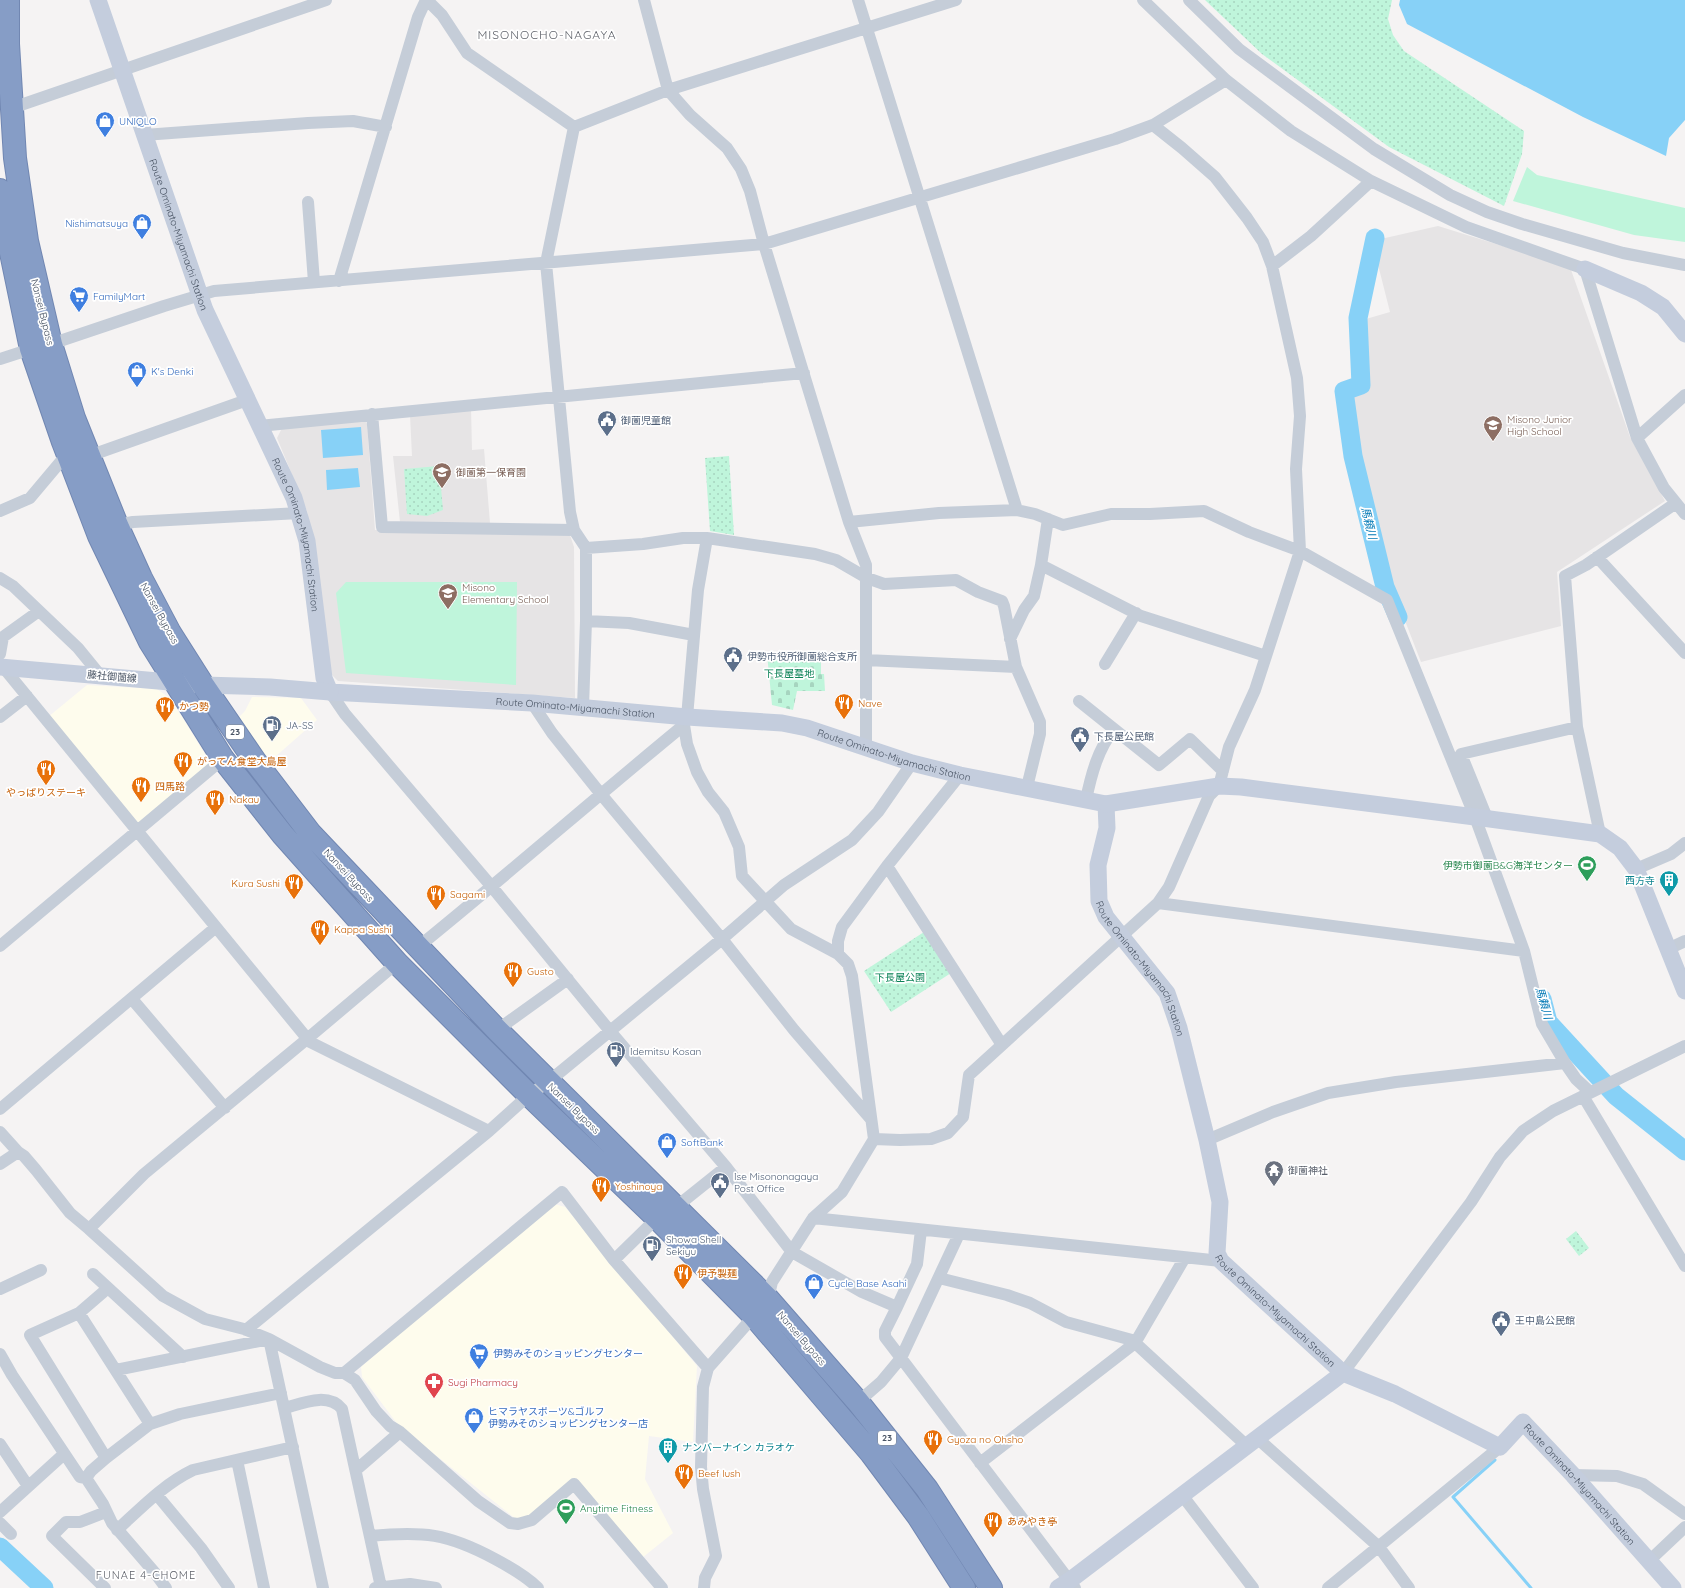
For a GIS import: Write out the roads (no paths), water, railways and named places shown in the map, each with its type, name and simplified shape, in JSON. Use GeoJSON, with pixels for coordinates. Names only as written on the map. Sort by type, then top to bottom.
{"type":"FeatureCollection","features":[{"type":"Feature","properties":{"kind":"highway","name":"Nansei Bypass"},"geometry":{"type":"LineString","coordinates":[[8,0],[15,158],[41,346],[74,418],[117,525],[141,578],[170,633],[213,685],[254,761],[310,833],[548,1082],[768,1299],[858,1402],[927,1489],[992,1588]]}},
{"type":"Feature","properties":{"kind":"highway","name":"Nansei Bypass"},"geometry":{"type":"LineString","coordinates":[[0,190],[10,248],[41,346],[67,454],[98,536],[150,642],[223,759],[283,835],[397,963],[529,1095],[657,1218],[754,1316],[871,1453],[918,1516],[964,1588]]}},
{"type":"Feature","properties":{"kind":"main road","name":"Route Ominato-Miyamachi Station"},"geometry":{"type":"LineString","coordinates":[[98,0],[200,294],[247,400],[294,498],[307,541],[324,678],[330,692],[583,707],[685,721],[782,723],[807,728],[912,764],[1106,804],[1107,828],[1098,865],[1099,901],[1106,917],[1123,936],[1167,993],[1179,1028],[1207,1140],[1220,1202],[1217,1253],[1221,1261],[1344,1373],[1401,1398],[1500,1448],[1523,1422],[1673,1588]]}},
{"type":"Feature","properties":{"kind":"main road"},"geometry":{"type":"LineString","coordinates":[[1585,269],[1641,293],[1657,303],[1663,307],[1685,334]]}},
{"type":"Feature","properties":{"kind":"main road","name":"藤社御薗線"},"geometry":{"type":"LineString","coordinates":[[1,662],[100,675],[174,682],[330,692]]}},
{"type":"Feature","properties":{"kind":"main road"},"geometry":{"type":"LineString","coordinates":[[1106,804],[1221,779],[1241,787],[1600,834],[1620,848],[1636,869],[1685,991]]}},
{"type":"Feature","properties":{"kind":"main road"},"geometry":{"type":"LineString","coordinates":[[1067,1586],[1182,1495],[1344,1373]]}},
{"type":"Feature","properties":{"kind":"street"},"geometry":{"type":"LineString","coordinates":[[12,108],[326,0]]}},
{"type":"Feature","properties":{"kind":"street"},"geometry":{"type":"LineString","coordinates":[[339,281],[418,17],[426,0],[442,15],[468,53],[574,127]]}},
{"type":"Feature","properties":{"kind":"street"},"geometry":{"type":"LineString","coordinates":[[644,0],[668,90],[690,115],[727,148],[741,169],[750,190],[764,244],[849,522],[866,565],[866,748]]}},
{"type":"Feature","properties":{"kind":"street"},"geometry":{"type":"LineString","coordinates":[[858,0],[1017,510]]}},
{"type":"Feature","properties":{"kind":"street"},"geometry":{"type":"LineString","coordinates":[[574,127],[668,90],[956,0]]}},
{"type":"Feature","properties":{"kind":"street"},"geometry":{"type":"LineString","coordinates":[[1143,0],[1226,80],[1291,131],[1371,181],[1466,227],[1585,269],[1637,438],[1664,488],[1685,514]]}},
{"type":"Feature","properties":{"kind":"street"},"geometry":{"type":"LineString","coordinates":[[1189,0],[1239,49],[1374,149],[1450,195],[1487,212],[1522,224],[1623,253],[1685,265]]}},
{"type":"Feature","properties":{"kind":"street"},"geometry":{"type":"LineString","coordinates":[[0,359],[200,294],[214,291],[546,264],[764,244],[1115,139],[1153,125],[1226,80]]}},
{"type":"Feature","properties":{"kind":"street"},"geometry":{"type":"LineString","coordinates":[[144,135],[308,123],[353,122],[386,127]]}},
{"type":"Feature","properties":{"kind":"street"},"geometry":{"type":"LineString","coordinates":[[874,1139],[900,1140],[931,1138],[948,1133],[963,1117],[969,1075],[1158,904],[1169,887],[1209,796],[1221,779],[1228,747],[1255,690],[1300,551],[1296,469],[1300,416],[1297,378],[1272,266],[1263,242],[1247,218],[1215,177],[1153,125]]}},
{"type":"Feature","properties":{"kind":"street"},"geometry":{"type":"LineString","coordinates":[[574,127],[546,264],[570,512],[574,530],[586,548],[586,621],[583,707]]}},
{"type":"Feature","properties":{"kind":"street"},"geometry":{"type":"LineString","coordinates":[[1272,266],[1311,236],[1371,181]]}},
{"type":"Feature","properties":{"kind":"street"},"geometry":{"type":"LineString","coordinates":[[308,202],[314,282]]}},
{"type":"Feature","properties":{"kind":"street"},"geometry":{"type":"LineString","coordinates":[[259,426],[804,373]]}},
{"type":"Feature","properties":{"kind":"street"},"geometry":{"type":"LineString","coordinates":[[1637,438],[1685,395]]}},
{"type":"Feature","properties":{"kind":"street"},"geometry":{"type":"LineString","coordinates":[[89,456],[247,400]]}},
{"type":"Feature","properties":{"kind":"street"},"geometry":{"type":"LineString","coordinates":[[372,414],[382,527],[574,530]]}},
{"type":"Feature","properties":{"kind":"street"},"geometry":{"type":"LineString","coordinates":[[0,511],[30,498],[67,454]]}},
{"type":"Feature","properties":{"kind":"street"},"geometry":{"type":"LineString","coordinates":[[1600,834],[1577,727],[1565,576],[1597,558],[1676,503]]}},
{"type":"Feature","properties":{"kind":"street"},"geometry":{"type":"LineString","coordinates":[[849,522],[939,513],[1017,510],[1064,525],[1111,514],[1150,514],[1204,511],[1249,532],[1300,551],[1387,600],[1481,818]]}},
{"type":"Feature","properties":{"kind":"street"},"geometry":{"type":"LineString","coordinates":[[117,525],[133,522],[299,513]]}},
{"type":"Feature","properties":{"kind":"street"},"geometry":{"type":"LineString","coordinates":[[1010,639],[1024,610],[1034,596],[1041,565],[1048,519]]}},
{"type":"Feature","properties":{"kind":"street"},"geometry":{"type":"LineString","coordinates":[[586,548],[643,544],[683,538],[707,538],[815,554],[836,560],[867,578],[884,584],[956,580],[978,592],[1002,601],[1006,613],[1016,667],[1040,722],[1040,734],[1027,787]]}},
{"type":"Feature","properties":{"kind":"street"},"geometry":{"type":"LineString","coordinates":[[707,538],[698,590],[685,721],[687,744],[697,772],[708,792],[724,812],[739,847],[742,876],[791,929],[838,954],[848,964],[852,976],[874,1139],[842,1192],[813,1218],[772,1282],[768,1299]]}},
{"type":"Feature","properties":{"kind":"street"},"geometry":{"type":"LineString","coordinates":[[1597,558],[1685,653]]}},
{"type":"Feature","properties":{"kind":"street"},"geometry":{"type":"LineString","coordinates":[[1041,565],[1136,613],[1266,656]]}},
{"type":"Feature","properties":{"kind":"street"},"geometry":{"type":"LineString","coordinates":[[0,578],[13,586],[78,648],[100,675]]}},
{"type":"Feature","properties":{"kind":"street"},"geometry":{"type":"LineString","coordinates":[[39,611],[3,636],[1,662],[215,928],[307,1039],[490,1130]]}},
{"type":"Feature","properties":{"kind":"street"},"geometry":{"type":"LineString","coordinates":[[1106,664],[1136,613]]}},
{"type":"Feature","properties":{"kind":"street"},"geometry":{"type":"LineString","coordinates":[[586,621],[629,623],[694,635]]}},
{"type":"Feature","properties":{"kind":"street"},"geometry":{"type":"LineString","coordinates":[[866,660],[1016,667]]}},
{"type":"Feature","properties":{"kind":"street"},"geometry":{"type":"LineString","coordinates":[[330,692],[344,714],[492,887],[726,1167],[792,1252],[862,1292],[897,1307]]}},
{"type":"Feature","properties":{"kind":"street"},"geometry":{"type":"LineString","coordinates":[[0,717],[27,696]]}},
{"type":"Feature","properties":{"kind":"street"},"geometry":{"type":"LineString","coordinates":[[1079,701],[1159,765],[1190,738],[1221,779]]}},
{"type":"Feature","properties":{"kind":"street"},"geometry":{"type":"LineString","coordinates":[[532,703],[552,733],[600,793],[722,939],[794,1030],[870,1118]]}},
{"type":"Feature","properties":{"kind":"street"},"geometry":{"type":"LineString","coordinates":[[418,947],[492,887],[685,721]]}},
{"type":"Feature","properties":{"kind":"street"},"geometry":{"type":"LineString","coordinates":[[1577,727],[1462,754],[1524,951],[1542,1024],[1576,1079],[1590,1092],[1685,1266]]}},
{"type":"Feature","properties":{"kind":"street"},"geometry":{"type":"LineString","coordinates":[[1086,800],[1091,777],[1106,739],[1114,729]]}},
{"type":"Feature","properties":{"kind":"street"},"geometry":{"type":"LineString","coordinates":[[0,946],[223,759]]}},
{"type":"Feature","properties":{"kind":"street"},"geometry":{"type":"LineString","coordinates":[[246,1330],[490,1130],[529,1095],[548,1082],[722,939],[784,885],[852,840],[878,812],[912,764]]}},
{"type":"Feature","properties":{"kind":"street"},"geometry":{"type":"LineString","coordinates":[[838,954],[838,941],[842,927],[887,866],[960,775]]}},
{"type":"Feature","properties":{"kind":"street"},"geometry":{"type":"LineString","coordinates":[[1636,869],[1671,854],[1685,843]]}},
{"type":"Feature","properties":{"kind":"street"},"geometry":{"type":"LineString","coordinates":[[887,866],[1002,1045]]}},
{"type":"Feature","properties":{"kind":"street"},"geometry":{"type":"LineString","coordinates":[[1158,904],[1524,951]]}},
{"type":"Feature","properties":{"kind":"street"},"geometry":{"type":"LineString","coordinates":[[0,1109],[215,928]]}},
{"type":"Feature","properties":{"kind":"street"},"geometry":{"type":"LineString","coordinates":[[1668,949],[1685,941]]}},
{"type":"Feature","properties":{"kind":"street"},"geometry":{"type":"LineString","coordinates":[[89,1229],[144,1174],[397,963]]}},
{"type":"Feature","properties":{"kind":"street"},"geometry":{"type":"LineString","coordinates":[[497,1030],[568,979]]}},
{"type":"Feature","properties":{"kind":"street"},"geometry":{"type":"LineString","coordinates":[[132,999],[224,1108]]}},
{"type":"Feature","properties":{"kind":"street"},"geometry":{"type":"LineString","coordinates":[[1344,1373],[1471,1202],[1500,1157],[1523,1131],[1553,1111],[1685,1046]]}},
{"type":"Feature","properties":{"kind":"street"},"geometry":{"type":"LineString","coordinates":[[1207,1140],[1273,1112],[1328,1093],[1396,1082],[1565,1063]]}},
{"type":"Feature","properties":{"kind":"street"},"geometry":{"type":"LineString","coordinates":[[0,1132],[36,1170],[70,1214],[164,1296],[205,1319],[246,1330],[269,1339],[320,1368],[336,1373],[344,1373],[355,1380],[376,1411],[390,1426],[400,1432],[478,1501],[510,1523],[518,1524],[532,1520],[574,1484],[662,1588]]}},
{"type":"Feature","properties":{"kind":"street"},"geometry":{"type":"LineString","coordinates":[[0,1164],[18,1152]]}},
{"type":"Feature","properties":{"kind":"street"},"geometry":{"type":"LineString","coordinates":[[676,1207],[726,1167]]}},
{"type":"Feature","properties":{"kind":"street"},"geometry":{"type":"LineString","coordinates":[[344,1373],[562,1192],[614,1260],[708,1368]]}},
{"type":"Feature","properties":{"kind":"street"},"geometry":{"type":"LineString","coordinates":[[614,1260],[657,1218]]}},
{"type":"Feature","properties":{"kind":"street"},"geometry":{"type":"LineString","coordinates":[[813,1218],[1184,1259],[1221,1261]]}},
{"type":"Feature","properties":{"kind":"street"},"geometry":{"type":"LineString","coordinates":[[921,1230],[917,1264],[885,1331],[885,1337],[980,1463],[1067,1586]]}},
{"type":"Feature","properties":{"kind":"street"},"geometry":{"type":"LineString","coordinates":[[858,1402],[882,1382],[901,1358],[959,1234]]}},
{"type":"Feature","properties":{"kind":"street"},"geometry":{"type":"LineString","coordinates":[[980,1463],[1135,1343],[1184,1259]]}},
{"type":"Feature","properties":{"kind":"street"},"geometry":{"type":"LineString","coordinates":[[0,1289],[41,1270]]}},
{"type":"Feature","properties":{"kind":"street"},"geometry":{"type":"LineString","coordinates":[[93,1274],[183,1357]]}},
{"type":"Feature","properties":{"kind":"street"},"geometry":{"type":"LineString","coordinates":[[939,1278],[1007,1295],[1030,1303],[1066,1322],[1132,1340],[1378,1547],[1409,1588]]}},
{"type":"Feature","properties":{"kind":"street"},"geometry":{"type":"LineString","coordinates":[[106,1458],[30,1336],[79,1313],[108,1288]]}},
{"type":"Feature","properties":{"kind":"street"},"geometry":{"type":"LineString","coordinates":[[79,1313],[150,1424]]}},
{"type":"Feature","properties":{"kind":"street"},"geometry":{"type":"LineString","coordinates":[[704,1588],[705,1578],[716,1556],[703,1489],[701,1467],[703,1387],[708,1368],[754,1316]]}},
{"type":"Feature","properties":{"kind":"street"},"geometry":{"type":"LineString","coordinates":[[116,1370],[269,1339]]}},
{"type":"Feature","properties":{"kind":"street"},"geometry":{"type":"LineString","coordinates":[[269,1339],[323,1588]]}},
{"type":"Feature","properties":{"kind":"street"},"geometry":{"type":"LineString","coordinates":[[0,1354],[12,1375],[64,1454],[80,1476],[86,1478],[112,1523],[166,1588]]}},
{"type":"Feature","properties":{"kind":"street"},"geometry":{"type":"LineString","coordinates":[[86,1478],[91,1471],[106,1458],[150,1424],[180,1414],[281,1393]]}},
{"type":"Feature","properties":{"kind":"street"},"geometry":{"type":"LineString","coordinates":[[285,1408],[321,1399],[339,1405],[344,1415],[356,1470],[370,1536],[378,1587],[410,1584],[436,1588]]}},
{"type":"Feature","properties":{"kind":"street"},"geometry":{"type":"LineString","coordinates":[[356,1470],[400,1432]]}},
{"type":"Feature","properties":{"kind":"street"},"geometry":{"type":"LineString","coordinates":[[0,1444],[28,1486]]}},
{"type":"Feature","properties":{"kind":"street"},"geometry":{"type":"LineString","coordinates":[[117,1530],[157,1494],[180,1476],[193,1470],[293,1447]]}},
{"type":"Feature","properties":{"kind":"street"},"geometry":{"type":"LineString","coordinates":[[1328,1588],[1500,1448]]}},
{"type":"Feature","properties":{"kind":"street"},"geometry":{"type":"LineString","coordinates":[[0,1512],[64,1454]]}},
{"type":"Feature","properties":{"kind":"street"},"geometry":{"type":"LineString","coordinates":[[237,1460],[264,1588]]}},
{"type":"Feature","properties":{"kind":"street"},"geometry":{"type":"LineString","coordinates":[[1573,1476],[1617,1476],[1643,1484],[1685,1514]]}},
{"type":"Feature","properties":{"kind":"street"},"geometry":{"type":"LineString","coordinates":[[157,1494],[201,1548],[229,1588]]}},
{"type":"Feature","properties":{"kind":"street"},"geometry":{"type":"LineString","coordinates":[[1182,1495],[1253,1588]]}},
{"type":"Feature","properties":{"kind":"street"},"geometry":{"type":"LineString","coordinates":[[105,1588],[52,1536],[66,1522],[80,1522],[106,1512]]}},
{"type":"Feature","properties":{"kind":"street"},"geometry":{"type":"LineString","coordinates":[[0,1523],[11,1534]]}},
{"type":"Feature","properties":{"kind":"street"},"geometry":{"type":"LineString","coordinates":[[1649,1561],[1685,1527]]}},
{"type":"Feature","properties":{"kind":"street"},"geometry":{"type":"LineString","coordinates":[[370,1536],[400,1533],[421,1533],[461,1542],[502,1562],[531,1581],[538,1588]]}},
{"type":"Feature","properties":{"kind":"water"},"geometry":{"type":"Polygon","coordinates":[[[1400,0],[1685,0],[1685,120],[1669,138],[1666,156],[1583,117],[1407,24],[1399,5],[1400,0]]]}},
{"type":"Feature","properties":{"kind":"water"},"geometry":{"type":"Polygon","coordinates":[[[361,427],[363,455],[323,458],[321,430],[361,427]]]}},
{"type":"Feature","properties":{"kind":"water"},"geometry":{"type":"Polygon","coordinates":[[[358,468],[360,487],[327,490],[326,470],[358,468]]]}},
{"type":"Feature","properties":{"kind":"waterway","name":"馬頼川"},"geometry":{"type":"LineString","coordinates":[[1375,238],[1358,318],[1361,385],[1344,391],[1353,456],[1385,587],[1398,617]]}},
{"type":"Feature","properties":{"kind":"waterway","name":"馬頼川"},"geometry":{"type":"LineString","coordinates":[[1542,999],[1548,1022],[1616,1096],[1685,1151]]}},
{"type":"Feature","properties":{"kind":"waterway"},"geometry":{"type":"LineString","coordinates":[[1495,1460],[1453,1497],[1531,1588]]}},
{"type":"Feature","properties":{"kind":"waterway"},"geometry":{"type":"LineString","coordinates":[[0,1547],[44,1588]]}},
{"type":"Feature","properties":{"kind":"place","name":"UNIQLO"},"geometry":{"type":"Point","coordinates":[105,138]}},
{"type":"Feature","properties":{"kind":"place","name":"Nishimatsuya"},"geometry":{"type":"Point","coordinates":[142,240]}},
{"type":"Feature","properties":{"kind":"place","name":"FamilyMart"},"geometry":{"type":"Point","coordinates":[79,313]}},
{"type":"Feature","properties":{"kind":"place","name":"K's Denki"},"geometry":{"type":"Point","coordinates":[137,388]}},
{"type":"Feature","properties":{"kind":"place","name":"御薗児童館"},"geometry":{"type":"Point","coordinates":[607,437]}},
{"type":"Feature","properties":{"kind":"place","name":"Misono Junior High School"},"geometry":{"type":"Point","coordinates":[1493,442]}},
{"type":"Feature","properties":{"kind":"place","name":"御薗第一保育園"},"geometry":{"type":"Point","coordinates":[442,489]}},
{"type":"Feature","properties":{"kind":"place","name":"Misono Elementary School"},"geometry":{"type":"Point","coordinates":[448,610]}},
{"type":"Feature","properties":{"kind":"place","name":"伊勢市役所御薗総合支所"},"geometry":{"type":"Point","coordinates":[733,673]}},
{"type":"Feature","properties":{"kind":"place","name":"Nave"},"geometry":{"type":"Point","coordinates":[844,720]}},
{"type":"Feature","properties":{"kind":"place","name":"かつ勢"},"geometry":{"type":"Point","coordinates":[165,723]}},
{"type":"Feature","properties":{"kind":"place","name":"JA-SS"},"geometry":{"type":"Point","coordinates":[272,742]}},
{"type":"Feature","properties":{"kind":"place","name":"下長屋公民館"},"geometry":{"type":"Point","coordinates":[1080,753]}},
{"type":"Feature","properties":{"kind":"place","name":"がってん食堂大島屋"},"geometry":{"type":"Point","coordinates":[183,778]}},
{"type":"Feature","properties":{"kind":"place","name":"やっぱりステーキ"},"geometry":{"type":"Point","coordinates":[46,786]}},
{"type":"Feature","properties":{"kind":"place","name":"四馬路"},"geometry":{"type":"Point","coordinates":[141,803]}},
{"type":"Feature","properties":{"kind":"place","name":"Nakau"},"geometry":{"type":"Point","coordinates":[215,816]}},
{"type":"Feature","properties":{"kind":"place","name":"伊勢市御薗B&G海洋センター"},"geometry":{"type":"Point","coordinates":[1587,882]}},
{"type":"Feature","properties":{"kind":"place","name":"西方寺"},"geometry":{"type":"Point","coordinates":[1669,897]}},
{"type":"Feature","properties":{"kind":"place","name":"Kura Sushi"},"geometry":{"type":"Point","coordinates":[294,900]}},
{"type":"Feature","properties":{"kind":"place","name":"Sagami"},"geometry":{"type":"Point","coordinates":[436,911]}},
{"type":"Feature","properties":{"kind":"place","name":"Kappa Sushi"},"geometry":{"type":"Point","coordinates":[320,946]}},
{"type":"Feature","properties":{"kind":"place","name":"Gusto"},"geometry":{"type":"Point","coordinates":[513,988]}},
{"type":"Feature","properties":{"kind":"place","name":"Idemitsu Kosan"},"geometry":{"type":"Point","coordinates":[616,1068]}},
{"type":"Feature","properties":{"kind":"place","name":"SoftBank"},"geometry":{"type":"Point","coordinates":[667,1159]}},
{"type":"Feature","properties":{"kind":"place","name":"御薗神社"},"geometry":{"type":"Point","coordinates":[1274,1187]}},
{"type":"Feature","properties":{"kind":"place","name":"Ise Misononagaya Post Office"},"geometry":{"type":"Point","coordinates":[720,1199]}},
{"type":"Feature","properties":{"kind":"place","name":"Yoshinoya"},"geometry":{"type":"Point","coordinates":[601,1203]}},
{"type":"Feature","properties":{"kind":"place","name":"Showa Shell Sekiyu"},"geometry":{"type":"Point","coordinates":[652,1262]}},
{"type":"Feature","properties":{"kind":"place","name":"伊予製麺"},"geometry":{"type":"Point","coordinates":[683,1290]}},
{"type":"Feature","properties":{"kind":"place","name":"Cycle Base Asahi"},"geometry":{"type":"Point","coordinates":[814,1300]}},
{"type":"Feature","properties":{"kind":"place","name":"王中島公民館"},"geometry":{"type":"Point","coordinates":[1501,1337]}},
{"type":"Feature","properties":{"kind":"place","name":"伊勢みそのショッピングセンター"},"geometry":{"type":"Point","coordinates":[479,1370]}},
{"type":"Feature","properties":{"kind":"place","name":"Sugi Pharmacy"},"geometry":{"type":"Point","coordinates":[434,1399]}},
{"type":"Feature","properties":{"kind":"place","name":"ヒマラヤスポーツ&ゴルフ 伊勢みそのショッピングセンター店"},"geometry":{"type":"Point","coordinates":[474,1434]}},
{"type":"Feature","properties":{"kind":"place","name":"Gyoza no Ohsho"},"geometry":{"type":"Point","coordinates":[933,1456]}},
{"type":"Feature","properties":{"kind":"place","name":"ナンバーナイン カラオケ"},"geometry":{"type":"Point","coordinates":[668,1464]}},
{"type":"Feature","properties":{"kind":"place","name":"Beef lush"},"geometry":{"type":"Point","coordinates":[684,1490]}},
{"type":"Feature","properties":{"kind":"place","name":"Anytime Fitness"},"geometry":{"type":"Point","coordinates":[566,1525]}},
{"type":"Feature","properties":{"kind":"place","name":"あみやき亭"},"geometry":{"type":"Point","coordinates":[993,1538]}},
{"type":"Feature","properties":{"kind":"district","name":"MISONOCHO-NAGAYA"},"geometry":{"type":"Point","coordinates":[547,35]}},
{"type":"Feature","properties":{"kind":"district","name":"FUNAE 4-CHOME"},"geometry":{"type":"Point","coordinates":[146,1575]}},
{"type":"Feature","properties":{"kind":"park label","name":"下長屋墓地"},"geometry":{"type":"Point","coordinates":[789,673]}},
{"type":"Feature","properties":{"kind":"park label","name":"下長屋公園"},"geometry":{"type":"Point","coordinates":[900,977]}}]}
